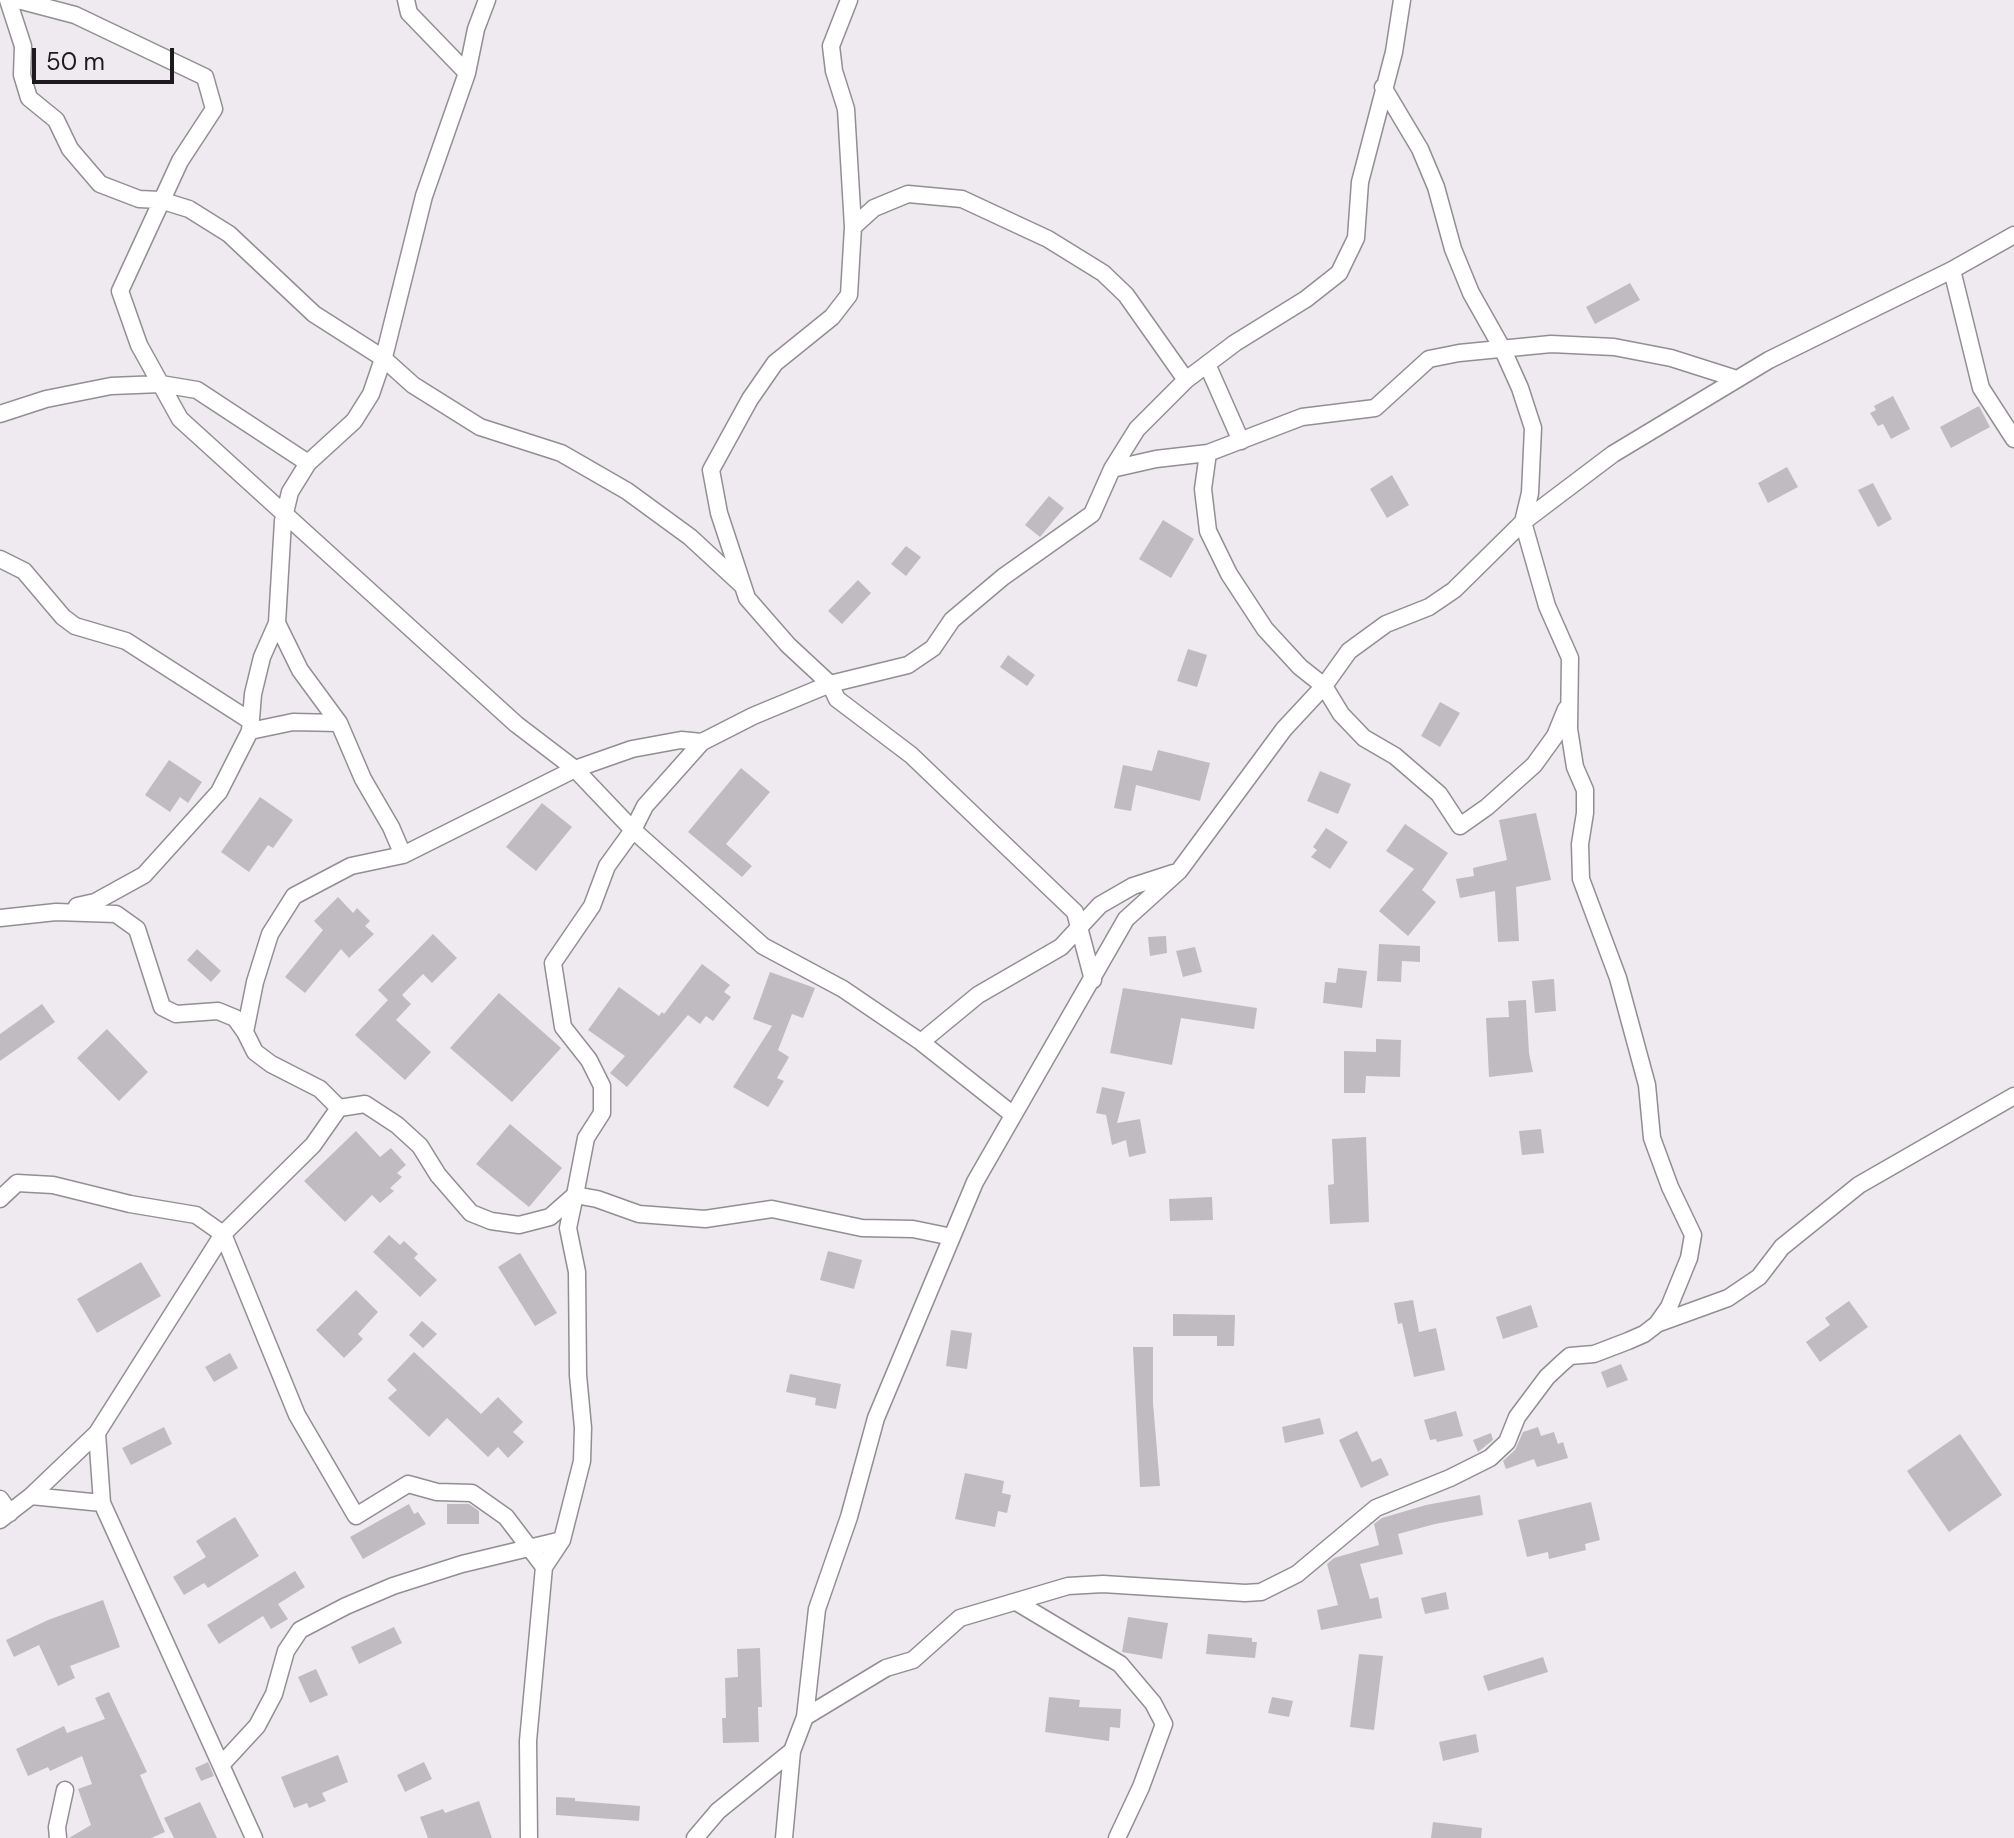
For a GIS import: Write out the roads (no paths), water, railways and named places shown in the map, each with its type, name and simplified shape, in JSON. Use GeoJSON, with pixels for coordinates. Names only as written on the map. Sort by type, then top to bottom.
{"type":"FeatureCollection","features":[{"type":"Feature","properties":{"kind":"street"},"geometry":{"type":"LineString","coordinates":[[8,0],[23,46],[22,75],[29,98],[56,120],[70,149],[100,184],[139,199],[160,200],[189,209],[229,234],[314,314],[383,358],[413,385],[480,427],[561,453],[627,491],[690,537],[743,586]]}},
{"type":"Feature","properties":{"kind":"street"},"geometry":{"type":"LineString","coordinates":[[18,0],[75,15],[205,77],[214,109],[180,161],[120,291],[139,345],[180,419],[516,724],[575,769],[633,830],[763,946],[843,989],[921,1042],[1012,1114]]}},
{"type":"Feature","properties":{"kind":"street"},"geometry":{"type":"LineString","coordinates":[[406,0],[409,13],[467,73]]}},
{"type":"Feature","properties":{"kind":"street"},"geometry":{"type":"LineString","coordinates":[[56,912],[95,902],[144,875],[219,792],[250,726],[262,657],[277,623],[285,514],[290,492],[308,463],[354,421],[371,394],[424,196],[467,73],[476,29],[487,0]]}},
{"type":"Feature","properties":{"kind":"street"},"geometry":{"type":"LineString","coordinates":[[849,0],[831,46],[834,71],[846,109],[853,227],[849,295],[832,317],[775,363],[750,399],[711,470],[719,513],[747,598],[788,645],[830,684],[837,699],[911,755],[1075,912],[1093,980]]}},
{"type":"Feature","properties":{"kind":"street"},"geometry":{"type":"LineString","coordinates":[[529,1838],[528,1741],[544,1567],[562,1540],[582,1461],[577,1272],[568,1228],[586,1138],[602,1113],[602,1086],[589,1060],[563,1027],[553,963],[592,906],[607,866],[633,830],[645,806],[702,742],[753,716],[830,684],[908,665],[933,648],[952,620],[1003,577],[1092,514],[1112,469],[1137,429],[1186,380],[1339,273],[1356,238],[1360,182],[1394,52],[1402,0]]}},
{"type":"Feature","properties":{"kind":"street"},"geometry":{"type":"LineString","coordinates":[[805,1717],[886,1668],[913,1660],[960,1618],[1068,1586],[1103,1584],[1261,1592],[1297,1574],[1376,1508],[1443,1482],[1490,1458],[1507,1442],[1517,1417],[1547,1377],[1570,1356],[1594,1354],[1644,1334],[1657,1324],[1669,1307],[1693,1246],[1693,1235],[1670,1187],[1652,1138],[1647,1085],[1618,978],[1581,879],[1580,844],[1585,790],[1575,767],[1568,705],[1570,658],[1547,606],[1523,522],[1530,493],[1533,428],[1520,388],[1471,293],[1453,249],[1436,187],[1420,149],[1383,87]]}},
{"type":"Feature","properties":{"kind":"street"},"geometry":{"type":"LineString","coordinates":[[853,227],[874,208],[908,194],[962,199],[1048,239],[1103,273],[1126,295],[1186,380]]}},
{"type":"Feature","properties":{"kind":"street"},"geometry":{"type":"LineString","coordinates":[[784,1838],[792,1751],[805,1717],[817,1609],[849,1517],[876,1418],[975,1182],[1126,919],[1179,871],[1284,729],[1324,686],[1349,651],[1386,624],[1429,607],[1454,590],[1523,522],[1613,454],[1769,360],[1952,270],[2014,235]]}},
{"type":"Feature","properties":{"kind":"street"},"geometry":{"type":"LineString","coordinates":[[1952,270],[1981,388],[2014,439]]}},
{"type":"Feature","properties":{"kind":"street"},"geometry":{"type":"LineString","coordinates":[[1112,469],[1156,459],[1208,453],[1302,417],[1375,408],[1429,359],[1502,348],[1551,344],[1614,347],[1671,358],[1737,379]]}},
{"type":"Feature","properties":{"kind":"street"},"geometry":{"type":"LineString","coordinates":[[1207,364],[1241,441]]}},
{"type":"Feature","properties":{"kind":"street"},"geometry":{"type":"LineString","coordinates":[[0,414],[46,399],[111,386],[161,384],[197,390],[308,463]]}},
{"type":"Feature","properties":{"kind":"street"},"geometry":{"type":"LineString","coordinates":[[1208,453],[1203,489],[1208,531],[1229,574],[1265,629],[1300,667],[1324,686],[1348,722],[1364,738],[1395,756],[1439,794],[1460,826],[1487,807],[1534,765],[1555,736],[1568,705]]}},
{"type":"Feature","properties":{"kind":"street"},"geometry":{"type":"LineString","coordinates":[[0,559],[24,571],[63,617],[75,626],[126,641],[250,726],[293,722],[339,723]]}},
{"type":"Feature","properties":{"kind":"street"},"geometry":{"type":"LineString","coordinates":[[277,623],[300,670],[339,723],[363,779],[391,827],[403,855]]}},
{"type":"Feature","properties":{"kind":"street"},"geometry":{"type":"LineString","coordinates":[[245,1032],[255,982],[270,934],[294,896],[351,866],[403,855],[575,769],[632,749],[681,740],[702,742]]}},
{"type":"Feature","properties":{"kind":"street"},"geometry":{"type":"LineString","coordinates":[[921,1042],[978,995],[1061,947],[1100,905],[1133,886],[1179,871]]}},
{"type":"Feature","properties":{"kind":"street"},"geometry":{"type":"LineString","coordinates":[[0,918],[56,912],[116,914],[137,929],[162,1007],[176,1014],[218,1011],[235,1018],[255,1052],[271,1064],[320,1089],[339,1108]]}},
{"type":"Feature","properties":{"kind":"street"},"geometry":{"type":"LineString","coordinates":[[1657,1324],[1728,1298],[1759,1277],[1782,1247],[1859,1185],[2014,1096]]}},
{"type":"Feature","properties":{"kind":"street"},"geometry":{"type":"LineString","coordinates":[[3,1511],[31,1496],[97,1433],[223,1234],[313,1145],[339,1108],[365,1104],[397,1125],[420,1146],[438,1175],[471,1213],[491,1221],[519,1225],[550,1217],[575,1195]]}},
{"type":"Feature","properties":{"kind":"street"},"geometry":{"type":"LineString","coordinates":[[0,1199],[17,1183],[53,1185],[130,1204],[196,1215],[223,1234],[297,1415],[356,1516],[408,1484],[437,1492],[472,1493],[506,1517],[544,1567]]}},
{"type":"Feature","properties":{"kind":"street"},"geometry":{"type":"LineString","coordinates":[[575,1195],[597,1199],[639,1214],[705,1219],[772,1209],[862,1228],[913,1229],[952,1237]]}},
{"type":"Feature","properties":{"kind":"street"},"geometry":{"type":"LineString","coordinates":[[97,1433],[102,1503],[254,1838]]}},
{"type":"Feature","properties":{"kind":"street"},"geometry":{"type":"LineString","coordinates":[[31,1496],[102,1503]]}},
{"type":"Feature","properties":{"kind":"street"},"geometry":{"type":"LineString","coordinates":[[221,1765],[257,1726],[274,1694],[286,1651],[300,1630],[393,1586],[462,1564],[562,1540]]}},
{"type":"Feature","properties":{"kind":"street"},"geometry":{"type":"LineString","coordinates":[[1018,1603],[1120,1664],[1153,1703],[1164,1724],[1141,1787],[1117,1838]]}},
{"type":"Feature","properties":{"kind":"street"},"geometry":{"type":"LineString","coordinates":[[695,1838],[718,1811],[792,1751]]}},
{"type":"Feature","properties":{"kind":"street"},"geometry":{"type":"LineString","coordinates":[[58,1838],[57,1827],[65,1790]]}}]}
